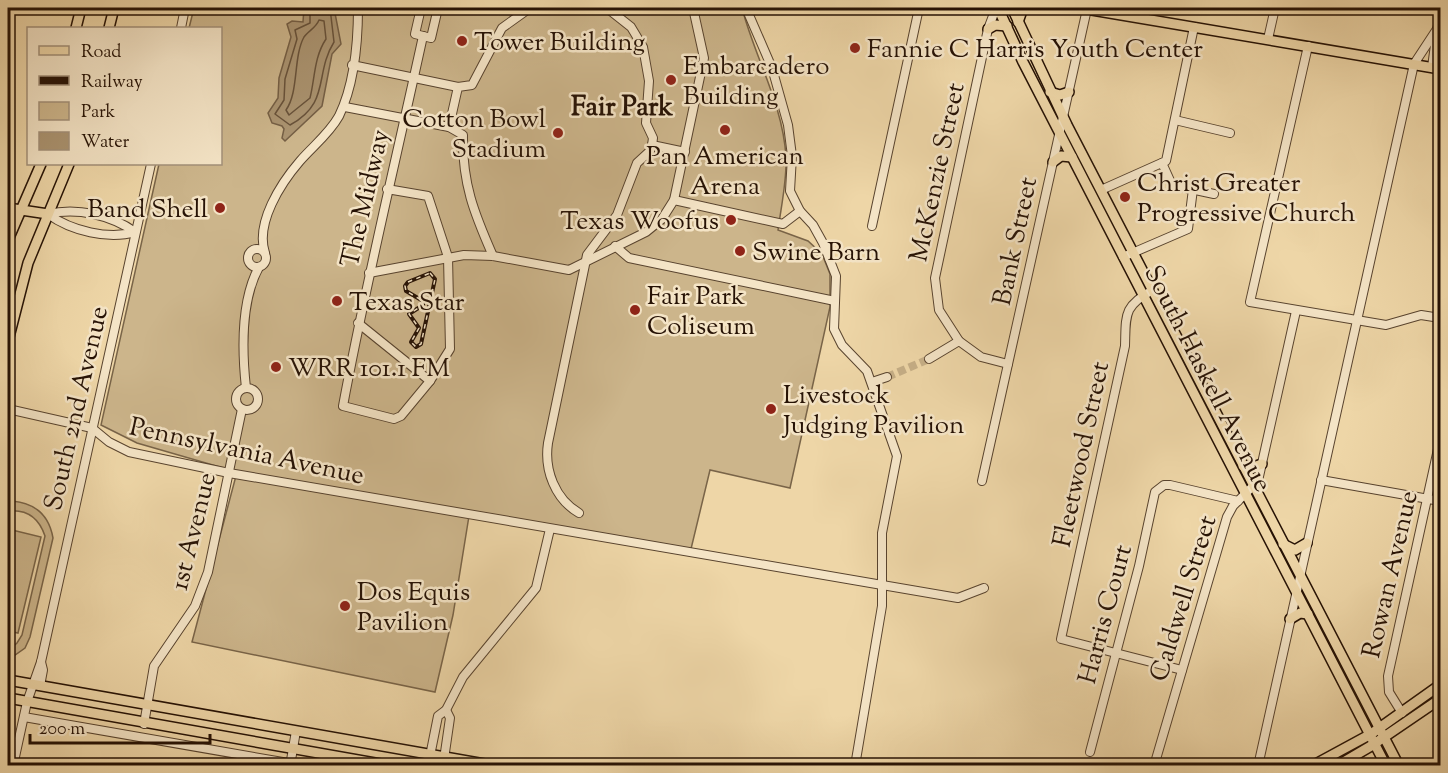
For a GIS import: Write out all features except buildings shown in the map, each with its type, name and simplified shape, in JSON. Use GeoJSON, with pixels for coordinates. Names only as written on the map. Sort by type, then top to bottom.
{"type":"FeatureCollection","features":[{"type":"Feature","properties":{"kind":"main road"},"geometry":{"type":"LineString","coordinates":[[76,27],[81,8]]}},
{"type":"Feature","properties":{"kind":"main road"},"geometry":{"type":"LineString","coordinates":[[109,27],[114,8]]}},
{"type":"Feature","properties":{"kind":"main road","name":"South Haskell Avenue"},"geometry":{"type":"LineString","coordinates":[[997,8],[1242,498],[1296,591],[1386,765]]}},
{"type":"Feature","properties":{"kind":"main road","name":"South Haskell Avenue"},"geometry":{"type":"LineString","coordinates":[[1012,8],[1050,92],[1399,765]]}},
{"type":"Feature","properties":{"kind":"main road"},"geometry":{"type":"LineString","coordinates":[[1018,22],[1023,8]]}},
{"type":"Feature","properties":{"kind":"main road"},"geometry":{"type":"LineString","coordinates":[[1084,8],[1119,11],[1194,27],[1436,68]]}},
{"type":"Feature","properties":{"kind":"main road"},"geometry":{"type":"LineString","coordinates":[[988,29],[997,25],[1007,26]]}},
{"type":"Feature","properties":{"kind":"main road"},"geometry":{"type":"LineString","coordinates":[[1050,92],[1069,93]]}},
{"type":"Feature","properties":{"kind":"main road"},"geometry":{"type":"LineString","coordinates":[[1053,162],[1061,156],[1072,157]]}},
{"type":"Feature","properties":{"kind":"main road"},"geometry":{"type":"LineString","coordinates":[[8,240],[41,165]]}},
{"type":"Feature","properties":{"kind":"main road"},"geometry":{"type":"LineString","coordinates":[[8,341],[28,263],[69,165]]}},
{"type":"Feature","properties":{"kind":"main road"},"geometry":{"type":"LineString","coordinates":[[8,208],[48,214]]}},
{"type":"Feature","properties":{"kind":"main road"},"geometry":{"type":"LineString","coordinates":[[1243,466],[1262,465]]}},
{"type":"Feature","properties":{"kind":"main road"},"geometry":{"type":"LineString","coordinates":[[1283,544],[1295,550],[1307,543]]}},
{"type":"Feature","properties":{"kind":"main road"},"geometry":{"type":"LineString","coordinates":[[1290,619],[1300,613],[1308,614]]}},
{"type":"Feature","properties":{"kind":"main road"},"geometry":{"type":"LineString","coordinates":[[8,680],[430,754],[443,761],[496,765]]}},
{"type":"Feature","properties":{"kind":"main road"},"geometry":{"type":"LineString","coordinates":[[1337,765],[1375,743],[1402,713],[1440,685]]}},
{"type":"Feature","properties":{"kind":"main road"},"geometry":{"type":"LineString","coordinates":[[8,698],[144,724],[392,765]]}},
{"type":"Feature","properties":{"kind":"main road"},"geometry":{"type":"LineString","coordinates":[[1312,765],[1371,734],[1383,732],[1440,699]]}},
{"type":"Feature","properties":{"kind":"street"},"geometry":{"type":"LineString","coordinates":[[181,27],[185,8]]}},
{"type":"Feature","properties":{"kind":"street"},"geometry":{"type":"LineString","coordinates":[[246,388],[246,332],[255,266],[249,256],[261,243],[268,216],[283,185],[300,161],[327,134],[340,114],[352,65],[358,8]]}},
{"type":"Feature","properties":{"kind":"street","name":"The Midway"},"geometry":{"type":"LineString","coordinates":[[421,8],[415,34],[431,38],[438,8]]}},
{"type":"Feature","properties":{"kind":"street"},"geometry":{"type":"LineString","coordinates":[[352,65],[414,76],[458,87],[472,85],[502,28],[530,8]]}},
{"type":"Feature","properties":{"kind":"street"},"geometry":{"type":"LineString","coordinates":[[579,513],[569,507],[557,491],[549,470],[546,453],[585,263],[591,248],[617,215],[639,159],[650,152],[653,138],[646,123],[649,81],[643,47],[631,27],[607,8]]}},
{"type":"Feature","properties":{"kind":"street"},"geometry":{"type":"LineString","coordinates":[[369,273],[448,257],[493,256],[568,270],[646,232],[662,219],[674,201],[704,58],[693,8]]}},
{"type":"Feature","properties":{"kind":"street"},"geometry":{"type":"LineString","coordinates":[[746,8],[772,68],[792,143],[790,191],[800,212],[813,225],[832,264],[837,287],[834,330],[842,345],[867,371],[897,456],[882,533],[882,606],[855,765]]}},
{"type":"Feature","properties":{"kind":"street"},"geometry":{"type":"LineString","coordinates":[[872,226],[919,8]]}},
{"type":"Feature","properties":{"kind":"street","name":"McKenzie Street"},"geometry":{"type":"LineString","coordinates":[[959,341],[939,310],[935,278],[988,29],[997,8]]}},
{"type":"Feature","properties":{"kind":"street","name":"Bank Street"},"geometry":{"type":"LineString","coordinates":[[982,482],[1069,93],[1084,8]]}},
{"type":"Feature","properties":{"kind":"street"},"geometry":{"type":"LineString","coordinates":[[1268,39],[1275,8]]}},
{"type":"Feature","properties":{"kind":"street"},"geometry":{"type":"LineString","coordinates":[[1436,68],[1437,29],[1440,18]]}},
{"type":"Feature","properties":{"kind":"street"},"geometry":{"type":"LineString","coordinates":[[1101,190],[1166,161],[1194,27]]}},
{"type":"Feature","properties":{"kind":"street"},"geometry":{"type":"LineString","coordinates":[[1258,765],[1414,64],[1437,29]]}},
{"type":"Feature","properties":{"kind":"street","name":"The Midway"},"geometry":{"type":"LineString","coordinates":[[423,36],[358,323],[343,406],[398,419],[430,381]]}},
{"type":"Feature","properties":{"kind":"street"},"geometry":{"type":"LineString","coordinates":[[1308,46],[1250,302],[1386,325],[1421,315],[1440,318]]}},
{"type":"Feature","properties":{"kind":"street"},"geometry":{"type":"LineString","coordinates":[[449,127],[458,87]]}},
{"type":"Feature","properties":{"kind":"street"},"geometry":{"type":"LineString","coordinates":[[345,107],[449,127],[463,135],[462,164],[469,198],[493,256]]}},
{"type":"Feature","properties":{"kind":"street"},"geometry":{"type":"LineString","coordinates":[[1175,120],[1230,133]]}},
{"type":"Feature","properties":{"kind":"street"},"geometry":{"type":"LineString","coordinates":[[652,145],[685,152]]}},
{"type":"Feature","properties":{"kind":"street"},"geometry":{"type":"LineString","coordinates":[[1161,163],[1170,183],[1214,194]]}},
{"type":"Feature","properties":{"kind":"street","name":"South 2nd Avenue"},"geometry":{"type":"LineString","coordinates":[[13,765],[27,702],[37,685],[151,165]]}},
{"type":"Feature","properties":{"kind":"street"},"geometry":{"type":"LineString","coordinates":[[358,323],[430,381],[450,349],[448,257],[428,196],[387,189]]}},
{"type":"Feature","properties":{"kind":"street"},"geometry":{"type":"LineString","coordinates":[[1123,257],[1188,229],[1192,189]]}},
{"type":"Feature","properties":{"kind":"street"},"geometry":{"type":"LineString","coordinates":[[674,201],[783,224],[800,212]]}},
{"type":"Feature","properties":{"kind":"street"},"geometry":{"type":"LineString","coordinates":[[48,214],[68,210],[122,222],[135,232]]}},
{"type":"Feature","properties":{"kind":"street"},"geometry":{"type":"LineString","coordinates":[[48,214],[64,225],[119,237],[135,232]]}},
{"type":"Feature","properties":{"kind":"street"},"geometry":{"type":"LineString","coordinates":[[255,266],[266,261],[261,243]]}},
{"type":"Feature","properties":{"kind":"street"},"geometry":{"type":"LineString","coordinates":[[615,246],[629,258],[835,301]]}},
{"type":"Feature","properties":{"kind":"street"},"geometry":{"type":"LineString","coordinates":[[254,250],[265,253]]}},
{"type":"Feature","properties":{"kind":"street","name":"Fleetwood Street"},"geometry":{"type":"LineString","coordinates":[[1116,652],[1061,639],[1125,346],[1124,318],[1128,309],[1153,290]]}},
{"type":"Feature","properties":{"kind":"street","name":"Caldwell Street"},"geometry":{"type":"LineString","coordinates":[[1154,765],[1227,517],[1242,498],[1254,488],[1262,465],[1296,311]]}},
{"type":"Feature","properties":{"kind":"street"},"geometry":{"type":"LineString","coordinates":[[929,359],[959,341],[981,357],[1008,364]]}},
{"type":"Feature","properties":{"kind":"street"},"geometry":{"type":"LineString","coordinates":[[872,382],[886,377]]}},
{"type":"Feature","properties":{"kind":"street"},"geometry":{"type":"LineString","coordinates":[[246,388],[255,392],[257,403],[249,410],[242,409],[237,404],[236,397],[239,391],[246,388]]}},
{"type":"Feature","properties":{"kind":"street","name":"Pennsylvania Avenue"},"geometry":{"type":"LineString","coordinates":[[8,409],[92,428],[109,442],[129,453],[229,473],[958,598],[984,588]]}},
{"type":"Feature","properties":{"kind":"street","name":"1st Avenue"},"geometry":{"type":"LineString","coordinates":[[144,724],[154,666],[191,613],[213,556],[242,409]]}},
{"type":"Feature","properties":{"kind":"street","name":"Rowan Avenue"},"geometry":{"type":"LineString","coordinates":[[1402,713],[1389,692],[1388,676],[1440,440]]}},
{"type":"Feature","properties":{"kind":"street"},"geometry":{"type":"LineString","coordinates":[[1321,480],[1440,501]]}},
{"type":"Feature","properties":{"kind":"street","name":"Harris Court"},"geometry":{"type":"LineString","coordinates":[[1090,752],[1155,492],[1159,488],[1170,485],[1242,498]]}},
{"type":"Feature","properties":{"kind":"street"},"geometry":{"type":"LineString","coordinates":[[428,765],[438,716],[446,710],[463,676],[536,588],[550,529]]}},
{"type":"Feature","properties":{"kind":"street"},"geometry":{"type":"LineString","coordinates":[[719,557],[722,547]]}},
{"type":"Feature","properties":{"kind":"street"},"geometry":{"type":"LineString","coordinates":[[1116,652],[1182,670]]}},
{"type":"Feature","properties":{"kind":"street"},"geometry":{"type":"LineString","coordinates":[[443,761],[450,718],[446,710]]}},
{"type":"Feature","properties":{"kind":"street"},"geometry":{"type":"LineString","coordinates":[[24,717],[306,765]]}},
{"type":"Feature","properties":{"kind":"street"},"geometry":{"type":"LineString","coordinates":[[290,764],[296,731]]}},
{"type":"Feature","properties":{"kind":"green space"},"geometry":{"type":"Polygon","coordinates":[[[194,8],[742,8],[780,118],[784,137],[786,175],[778,230],[808,241],[822,254],[830,274],[830,307],[790,488],[710,470],[691,549],[469,516],[453,615],[435,692],[192,642],[237,472],[137,443],[101,425],[159,165],[222,165],[222,27],[189,27],[194,8]]]}},
{"type":"Feature","properties":{"kind":"green space"},"geometry":{"type":"Polygon","coordinates":[[[8,502],[28,504],[40,512],[48,523],[53,538],[30,637],[25,648],[8,660],[8,651],[22,635],[45,536],[39,524],[31,516],[26,513],[8,511],[8,502]]]}},
{"type":"Feature","properties":{"kind":"green space"},"geometry":{"type":"Polygon","coordinates":[[[8,529],[41,537],[18,633],[8,631],[8,529]]]}},
{"type":"Feature","properties":{"kind":"water"},"geometry":{"type":"Polygon","coordinates":[[[304,8],[334,8],[341,44],[332,54],[322,106],[285,141],[282,138],[284,129],[272,123],[268,113],[278,98],[279,78],[291,37],[287,24],[292,21],[303,22],[304,8]]]}},
{"type":"Feature","properties":{"kind":"tunnel"},"geometry":{"type":"LineString","coordinates":[[887,377],[929,359]]}},
{"type":"Feature","properties":{"kind":"railway"},"geometry":{"type":"LineString","coordinates":[[430,273],[435,279],[421,344],[416,347],[411,342],[419,328],[409,314],[423,305],[423,301],[406,291],[405,286],[408,282],[430,273]]}},
{"type":"Feature","properties":{"kind":"place","name":"Tower Building"},"geometry":{"type":"Point","coordinates":[462,41]}},
{"type":"Feature","properties":{"kind":"place","name":"Fannie C Harris Youth Center"},"geometry":{"type":"Point","coordinates":[855,48]}},
{"type":"Feature","properties":{"kind":"place","name":"Embarcadero Building"},"geometry":{"type":"Point","coordinates":[671,80]}},
{"type":"Feature","properties":{"kind":"place","name":"Pan American Arena"},"geometry":{"type":"Point","coordinates":[725,130]}},
{"type":"Feature","properties":{"kind":"place","name":"Cotton Bowl Stadium"},"geometry":{"type":"Point","coordinates":[558,133]}},
{"type":"Feature","properties":{"kind":"place","name":"Christ Greater Progressive Church"},"geometry":{"type":"Point","coordinates":[1125,197]}},
{"type":"Feature","properties":{"kind":"place","name":"Band Shell"},"geometry":{"type":"Point","coordinates":[220,208]}},
{"type":"Feature","properties":{"kind":"place","name":"Texas Woofus"},"geometry":{"type":"Point","coordinates":[731,220]}},
{"type":"Feature","properties":{"kind":"place","name":"Swine Barn"},"geometry":{"type":"Point","coordinates":[740,251]}},
{"type":"Feature","properties":{"kind":"place","name":"Texas Star"},"geometry":{"type":"Point","coordinates":[337,301]}},
{"type":"Feature","properties":{"kind":"place","name":"Fair Park Coliseum"},"geometry":{"type":"Point","coordinates":[635,310]}},
{"type":"Feature","properties":{"kind":"place","name":"WRR 101.1 FM"},"geometry":{"type":"Point","coordinates":[276,367]}},
{"type":"Feature","properties":{"kind":"place","name":"Livestock Judging Pavilion"},"geometry":{"type":"Point","coordinates":[771,409]}},
{"type":"Feature","properties":{"kind":"place","name":"Dos Equis Pavilion"},"geometry":{"type":"Point","coordinates":[345,606]}},
{"type":"Feature","properties":{"kind":"district","name":"Fair Park"},"geometry":{"type":"Point","coordinates":[622,106]}}]}
